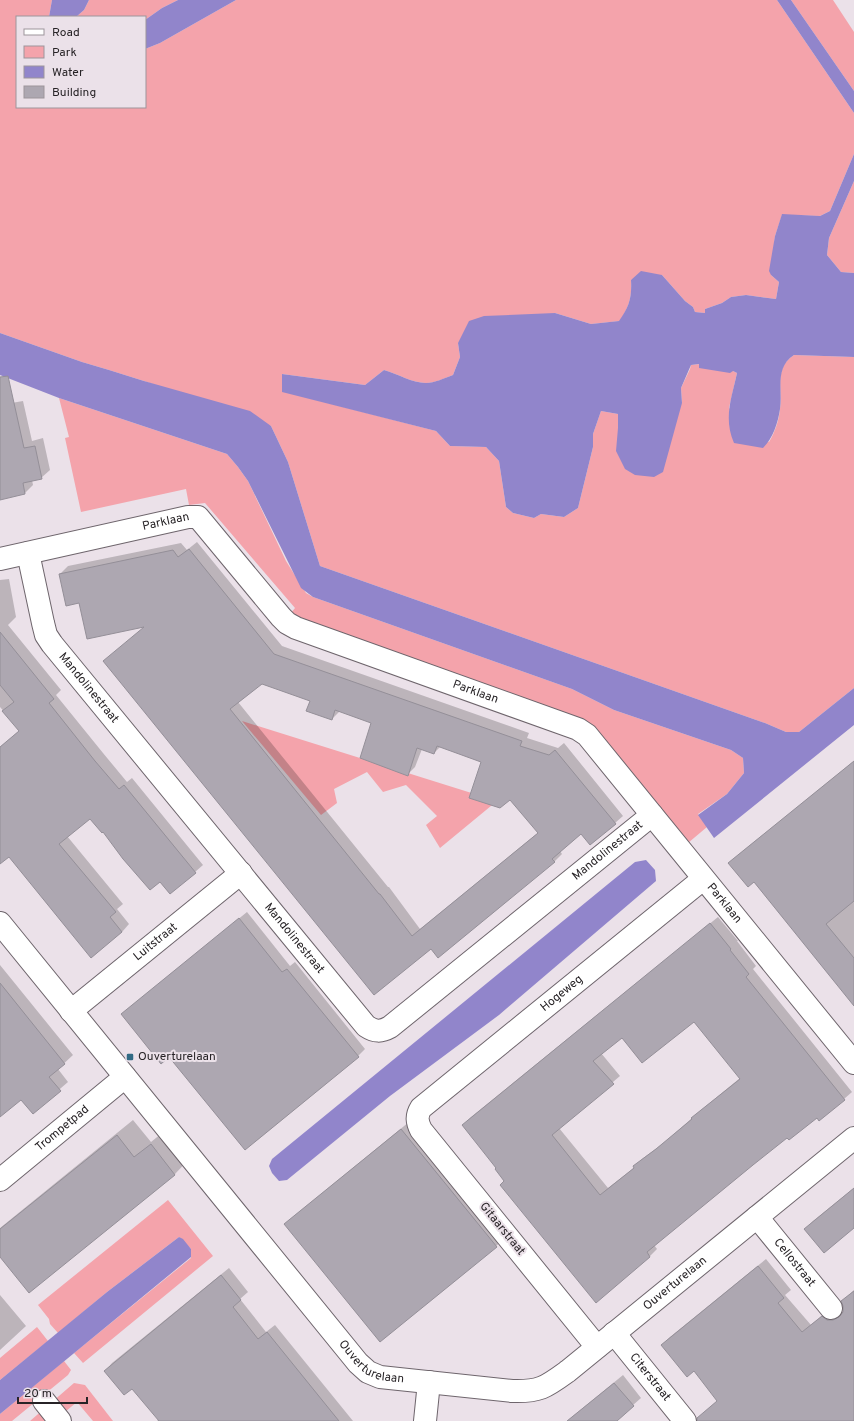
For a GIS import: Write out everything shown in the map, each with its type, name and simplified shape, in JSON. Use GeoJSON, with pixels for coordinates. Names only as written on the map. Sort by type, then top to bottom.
{"type":"FeatureCollection","features":[{"type":"Feature","properties":{"kind":"street","name":"Parklaan"},"geometry":{"type":"LineString","coordinates":[[0,559],[188,517],[198,517],[287,623],[296,628],[578,729],[587,735],[854,1063]]}},
{"type":"Feature","properties":{"kind":"street","name":"Mandolinestraat"},"geometry":{"type":"LineString","coordinates":[[28,552],[46,635],[52,644],[366,1026],[371,1030],[377,1031],[390,1027],[652,815]]}},
{"type":"Feature","properties":{"kind":"street","name":"Luitstraat"},"geometry":{"type":"LineString","coordinates":[[71,1011],[241,874]]}},
{"type":"Feature","properties":{"kind":"street","name":"Hogeweg"},"geometry":{"type":"LineString","coordinates":[[421,1108],[703,879]]}},
{"type":"Feature","properties":{"kind":"street","name":"Ouverturelaan"},"geometry":{"type":"LineString","coordinates":[[0,923],[358,1363],[368,1372],[380,1377],[512,1391],[529,1392],[541,1388],[554,1381],[597,1347],[854,1138]]}},
{"type":"Feature","properties":{"kind":"street","name":"Trompetpad"},"geometry":{"type":"LineString","coordinates":[[0,1180],[124,1077]]}},
{"type":"Feature","properties":{"kind":"street","name":"Gitaarstraat"},"geometry":{"type":"LineString","coordinates":[[421,1108],[418,1113],[417,1120],[421,1130],[597,1347]]}},
{"type":"Feature","properties":{"kind":"street","name":"Cellostraat"},"geometry":{"type":"LineString","coordinates":[[757,1217],[831,1308]]}},
{"type":"Feature","properties":{"kind":"street","name":"Citerstraat"},"geometry":{"type":"LineString","coordinates":[[614,1333],[685,1421]]}},
{"type":"Feature","properties":{"kind":"street"},"geometry":{"type":"LineString","coordinates":[[425,1421],[429,1382]]}},
{"type":"Feature","properties":{"kind":"street"},"geometry":{"type":"LineString","coordinates":[[44,1401],[60,1421]]}},
{"type":"Feature","properties":{"kind":"green space"},"geometry":{"type":"Polygon","coordinates":[[[0,0],[52,0],[49,16],[16,16],[16,108],[146,108],[146,49],[160,43],[236,0],[777,0],[854,113],[854,154],[830,211],[820,216],[782,215],[775,236],[771,275],[779,282],[776,299],[746,295],[731,297],[722,303],[705,309],[705,313],[695,312],[693,307],[685,301],[662,275],[631,280],[629,302],[620,321],[591,324],[555,313],[458,343],[460,357],[453,375],[436,381],[429,383],[416,382],[384,370],[365,385],[282,374],[282,391],[436,431],[450,446],[486,447],[499,461],[506,507],[513,513],[534,518],[541,514],[564,517],[578,508],[593,447],[593,434],[601,411],[618,414],[618,428],[682,403],[681,388],[691,365],[700,364],[699,367],[733,371],[737,373],[729,408],[769,442],[779,417],[781,401],[780,379],[783,366],[787,360],[794,355],[854,357],[854,688],[799,732],[786,732],[765,723],[320,566],[288,462],[271,426],[144,381],[82,362],[0,333],[0,0]]]}},
{"type":"Feature","properties":{"kind":"green space"},"geometry":{"type":"Polygon","coordinates":[[[89,0],[178,0],[162,8],[146,19],[146,16],[77,16],[84,10],[89,0]]]}},
{"type":"Feature","properties":{"kind":"green space"},"geometry":{"type":"Polygon","coordinates":[[[791,0],[833,0],[854,32],[854,91],[791,0]]]}},
{"type":"Feature","properties":{"kind":"green space"},"geometry":{"type":"Polygon","coordinates":[[[854,181],[854,273],[841,272],[827,255],[829,238],[854,181]]]}},
{"type":"Feature","properties":{"kind":"green space"},"geometry":{"type":"Polygon","coordinates":[[[59,398],[227,454],[248,481],[286,561],[306,593],[313,597],[572,689],[614,710],[731,750],[743,758],[744,773],[727,794],[698,814],[707,827],[688,843],[595,727],[564,713],[307,623],[291,613],[295,608],[205,503],[189,505],[186,489],[81,512],[65,438],[69,437],[59,398]]]}},
{"type":"Feature","properties":{"kind":"green space"},"geometry":{"type":"Polygon","coordinates":[[[242,721],[497,801],[440,848],[426,825],[437,816],[406,785],[383,792],[367,772],[334,789],[337,803],[321,815],[242,721]]]}},
{"type":"Feature","properties":{"kind":"green space"},"geometry":{"type":"Polygon","coordinates":[[[168,1200],[213,1256],[83,1363],[74,1353],[191,1258],[191,1249],[179,1237],[107,1292],[58,1333],[50,1324],[49,1319],[38,1305],[168,1200]]]}},
{"type":"Feature","properties":{"kind":"green space"},"geometry":{"type":"Polygon","coordinates":[[[37,1327],[48,1341],[0,1380],[0,1358],[37,1327]]]}},
{"type":"Feature","properties":{"kind":"green space"},"geometry":{"type":"Polygon","coordinates":[[[64,1361],[71,1370],[68,1375],[12,1421],[0,1421],[0,1414],[64,1361]]]}},
{"type":"Feature","properties":{"kind":"green space"},"geometry":{"type":"Polygon","coordinates":[[[74,1383],[85,1385],[113,1421],[93,1421],[77,1402],[54,1421],[30,1421],[74,1383]]]}},
{"type":"Feature","properties":{"kind":"water"},"geometry":{"type":"Polygon","coordinates":[[[52,0],[89,0],[84,10],[77,16],[49,16],[52,0]]]}},
{"type":"Feature","properties":{"kind":"water"},"geometry":{"type":"Polygon","coordinates":[[[178,0],[236,0],[160,43],[146,49],[146,19],[162,8],[178,0]]]}},
{"type":"Feature","properties":{"kind":"water"},"geometry":{"type":"Polygon","coordinates":[[[777,0],[791,0],[854,91],[854,113],[777,0]]]}},
{"type":"Feature","properties":{"kind":"water"},"geometry":{"type":"Polygon","coordinates":[[[854,154],[854,181],[829,238],[827,255],[841,272],[854,273],[854,357],[794,355],[788,360],[782,373],[781,402],[778,420],[772,435],[763,448],[734,443],[729,425],[729,416],[737,373],[733,371],[730,373],[699,368],[699,364],[691,365],[681,388],[682,403],[663,472],[654,477],[635,475],[625,469],[616,451],[618,414],[601,411],[593,434],[593,447],[578,508],[564,517],[541,514],[534,518],[513,513],[506,507],[499,461],[486,447],[450,446],[436,431],[282,392],[282,374],[365,385],[384,370],[421,383],[429,383],[443,379],[453,375],[460,357],[458,343],[469,321],[484,316],[555,313],[591,324],[619,321],[629,302],[631,280],[641,271],[662,275],[685,301],[693,307],[695,312],[705,313],[705,309],[722,303],[731,297],[746,295],[776,299],[779,282],[771,275],[769,271],[775,236],[782,214],[820,216],[830,211],[854,154]]]}},
{"type":"Feature","properties":{"kind":"water"},"geometry":{"type":"Polygon","coordinates":[[[0,333],[82,362],[250,411],[271,426],[288,462],[320,566],[765,723],[786,732],[799,732],[854,688],[854,725],[714,838],[698,815],[727,794],[744,773],[743,758],[731,750],[614,710],[572,689],[313,597],[301,588],[248,481],[227,454],[59,398],[0,375],[0,333]]]}},
{"type":"Feature","properties":{"kind":"water"},"geometry":{"type":"Polygon","coordinates":[[[646,860],[655,870],[656,881],[499,1015],[390,1096],[287,1180],[279,1181],[272,1173],[269,1166],[272,1159],[635,862],[646,860]]]}},
{"type":"Feature","properties":{"kind":"water"},"geometry":{"type":"Polygon","coordinates":[[[179,1237],[183,1239],[191,1249],[191,1257],[0,1414],[0,1380],[107,1292],[179,1237]]]}},
{"type":"Feature","properties":{"kind":"building"},"geometry":{"type":"Polygon","coordinates":[[[8,376],[24,448],[35,446],[42,479],[23,483],[25,494],[0,500],[0,377],[8,376]]]}},
{"type":"Feature","properties":{"kind":"building"},"geometry":{"type":"Polygon","coordinates":[[[189,549],[274,654],[522,741],[520,746],[549,755],[555,750],[616,824],[590,845],[581,834],[552,859],[555,862],[438,958],[431,949],[374,995],[103,661],[144,627],[87,639],[79,603],[66,606],[59,574],[173,550],[178,557],[189,549]],[[262,684],[230,709],[380,894],[412,936],[538,833],[510,800],[500,808],[469,798],[481,762],[437,746],[434,754],[417,748],[408,776],[360,758],[371,723],[335,710],[332,720],[306,711],[310,701],[262,684]]]}},
{"type":"Feature","properties":{"kind":"building"},"geometry":{"type":"Polygon","coordinates":[[[0,632],[54,699],[49,703],[95,761],[119,789],[124,785],[196,873],[170,894],[160,882],[150,890],[123,859],[103,832],[102,833],[90,819],[59,844],[116,912],[110,917],[122,932],[91,958],[9,857],[0,864],[0,747],[19,731],[2,711],[14,702],[0,685],[0,632]]]}},
{"type":"Feature","properties":{"kind":"building"},"geometry":{"type":"Polygon","coordinates":[[[854,761],[854,901],[826,924],[854,958],[854,1006],[754,882],[748,887],[728,863],[854,761]]]}},
{"type":"Feature","properties":{"kind":"building"},"geometry":{"type":"Polygon","coordinates":[[[239,918],[282,972],[287,969],[359,1057],[245,1150],[169,1057],[161,1064],[121,1014],[239,918]]]}},
{"type":"Feature","properties":{"kind":"building"},"geometry":{"type":"Polygon","coordinates":[[[710,923],[749,974],[746,977],[845,1100],[819,1121],[817,1118],[789,1140],[787,1138],[753,1165],[647,1252],[650,1257],[596,1303],[500,1185],[504,1181],[495,1169],[496,1168],[462,1125],[710,923]],[[694,1022],[642,1063],[622,1038],[593,1061],[614,1084],[552,1135],[600,1195],[634,1168],[633,1166],[656,1149],[692,1119],[691,1118],[740,1079],[694,1022]]]}},
{"type":"Feature","properties":{"kind":"building"},"geometry":{"type":"Polygon","coordinates":[[[0,983],[65,1064],[49,1077],[61,1091],[33,1114],[21,1100],[0,1117],[0,983]]]}},
{"type":"Feature","properties":{"kind":"building"},"geometry":{"type":"Polygon","coordinates":[[[401,1129],[497,1247],[380,1342],[284,1224],[401,1129]]]}},
{"type":"Feature","properties":{"kind":"building"},"geometry":{"type":"Polygon","coordinates":[[[117,1135],[134,1157],[151,1144],[175,1175],[29,1293],[0,1257],[0,1229],[117,1135]]]}},
{"type":"Feature","properties":{"kind":"building"},"geometry":{"type":"Polygon","coordinates":[[[854,1188],[854,1228],[824,1253],[804,1229],[854,1188]]]}},
{"type":"Feature","properties":{"kind":"building"},"geometry":{"type":"Polygon","coordinates":[[[758,1266],[784,1298],[778,1303],[802,1332],[822,1316],[827,1320],[833,1320],[839,1317],[843,1312],[841,1301],[854,1291],[854,1421],[697,1421],[697,1418],[717,1401],[694,1371],[687,1377],[661,1345],[758,1266]]]}},
{"type":"Feature","properties":{"kind":"building"},"geometry":{"type":"Polygon","coordinates":[[[221,1275],[241,1300],[233,1307],[258,1339],[267,1332],[339,1421],[159,1421],[132,1389],[124,1395],[104,1371],[221,1275]]]}},
{"type":"Feature","properties":{"kind":"building"},"geometry":{"type":"Polygon","coordinates":[[[614,1383],[634,1406],[617,1421],[567,1421],[614,1383]]]}},
{"type":"Feature","properties":{"kind":"place","name":"Ouverturelaan"},"geometry":{"type":"Point","coordinates":[130,1057]}}]}
